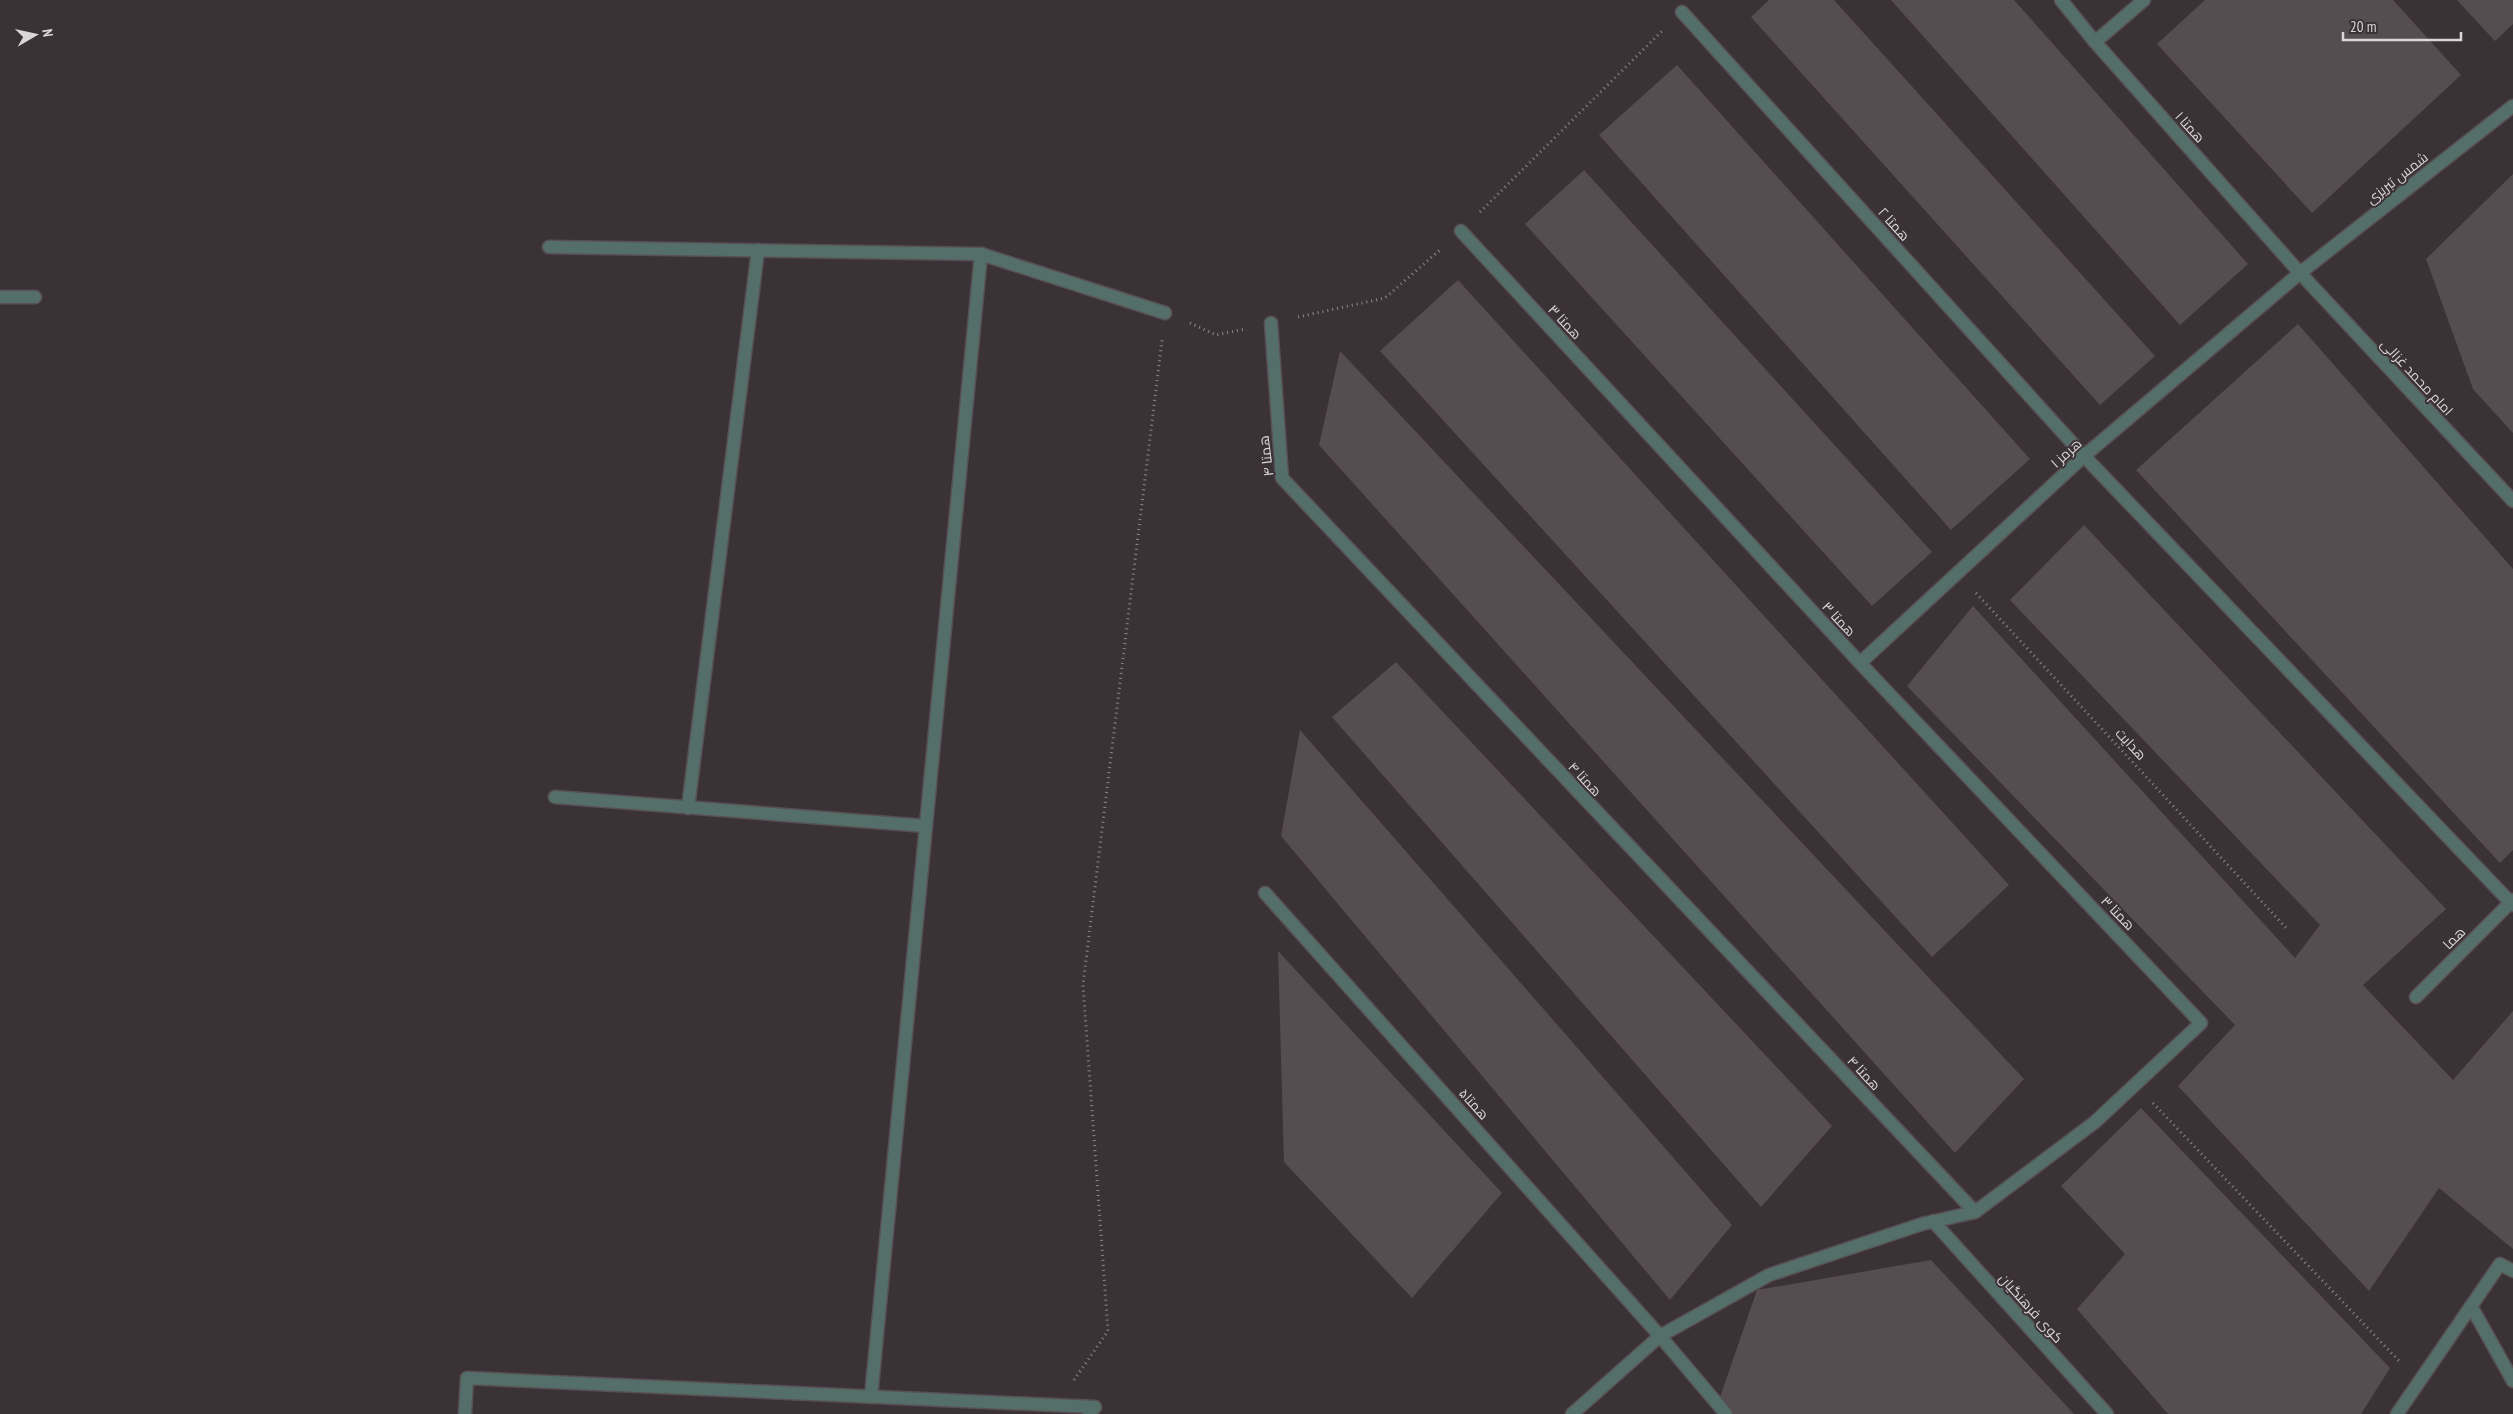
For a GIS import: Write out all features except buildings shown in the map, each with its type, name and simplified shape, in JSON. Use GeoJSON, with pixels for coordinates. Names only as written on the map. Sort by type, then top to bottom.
{"type":"FeatureCollection","features":[{"type":"Feature","properties":{"kind":"street","name":"همتا ۱"},"geometry":{"type":"LineString","coordinates":[[2061,0],[2095,42],[2300,273]]}},
{"type":"Feature","properties":{"kind":"street"},"geometry":{"type":"LineString","coordinates":[[2095,42],[2144,0]]}},
{"type":"Feature","properties":{"kind":"street","name":"همتا ۲"},"geometry":{"type":"LineString","coordinates":[[1682,12],[2084,456],[2512,902]]}},
{"type":"Feature","properties":{"kind":"street","name":"شمس تبریزی"},"geometry":{"type":"LineString","coordinates":[[2300,273],[2513,106]]}},
{"type":"Feature","properties":{"kind":"street","name":"همتا ۳"},"geometry":{"type":"LineString","coordinates":[[1460,231],[1860,663],[2202,1023],[2136,1084]]}},
{"type":"Feature","properties":{"kind":"street"},"geometry":{"type":"LineString","coordinates":[[549,247],[981,254],[1165,313]]}},
{"type":"Feature","properties":{"kind":"street"},"geometry":{"type":"LineString","coordinates":[[688,808],[758,250]]}},
{"type":"Feature","properties":{"kind":"street"},"geometry":{"type":"LineString","coordinates":[[871,1397],[981,254]]}},
{"type":"Feature","properties":{"kind":"street","name":"هرمز ۱"},"geometry":{"type":"LineString","coordinates":[[1860,663],[2084,456],[2300,273]]}},
{"type":"Feature","properties":{"kind":"street","name":"امام محمد غزالی"},"geometry":{"type":"LineString","coordinates":[[2300,273],[2513,501]]}},
{"type":"Feature","properties":{"kind":"street"},"geometry":{"type":"LineString","coordinates":[[0,297],[35,297]]}},
{"type":"Feature","properties":{"kind":"street","name":"همتا ۴"},"geometry":{"type":"LineString","coordinates":[[1271,323],[1282,478],[1975,1212]]}},
{"type":"Feature","properties":{"kind":"street"},"geometry":{"type":"LineString","coordinates":[[554,797],[926,826]]}},
{"type":"Feature","properties":{"kind":"street","name":"همتا۵"},"geometry":{"type":"LineString","coordinates":[[1265,893],[1660,1336],[1726,1414]]}},
{"type":"Feature","properties":{"kind":"street","name":"هما"},"geometry":{"type":"LineString","coordinates":[[2416,997],[2512,902]]}},
{"type":"Feature","properties":{"kind":"street"},"geometry":{"type":"LineString","coordinates":[[1572,1414],[1660,1336],[1769,1275],[1933,1221],[1975,1212],[2095,1122],[2136,1084]]}},
{"type":"Feature","properties":{"kind":"street","name":"کوی فرهنگیان"},"geometry":{"type":"LineString","coordinates":[[1933,1221],[2107,1414]]}},
{"type":"Feature","properties":{"kind":"street"},"geometry":{"type":"LineString","coordinates":[[2397,1414],[2500,1264],[2513,1271]]}},
{"type":"Feature","properties":{"kind":"street"},"geometry":{"type":"LineString","coordinates":[[2471,1306],[2513,1381]]}},
{"type":"Feature","properties":{"kind":"street"},"geometry":{"type":"LineString","coordinates":[[465,1414],[467,1378],[1095,1407],[1089,1414]]}},
{"type":"Feature","properties":{"kind":"path"},"geometry":{"type":"LineString","coordinates":[[1056,1405],[1108,1331],[1083,985],[1165,313]]}},
{"type":"Feature","properties":{"kind":"path","name":"هدایت"},"geometry":{"type":"LineString","coordinates":[[1958,573],[2288,930]]}},
{"type":"Feature","properties":{"kind":"path"},"geometry":{"type":"LineString","coordinates":[[2136,1084],[2419,1382]]}}]}
